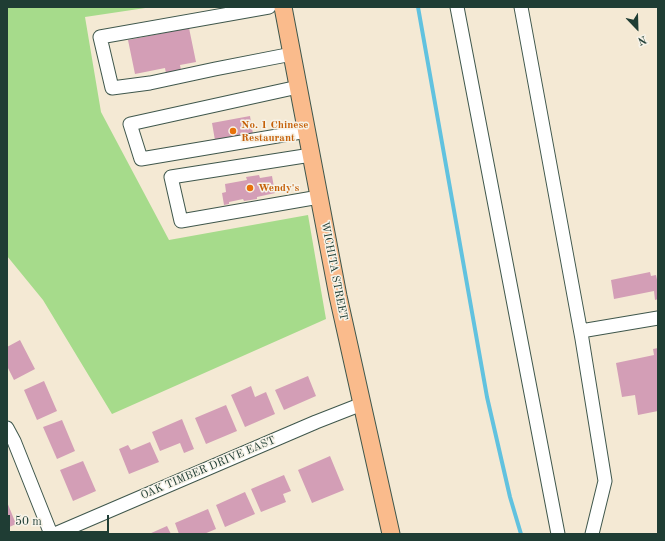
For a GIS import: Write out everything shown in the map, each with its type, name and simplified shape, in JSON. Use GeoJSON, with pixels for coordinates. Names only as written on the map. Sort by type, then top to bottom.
{"type":"FeatureCollection","features":[{"type":"Feature","properties":{"kind":"main road","name":"WICHITA STREET"},"geometry":{"type":"LineString","coordinates":[[283,7],[338,296],[391,534]]}},
{"type":"Feature","properties":{"kind":"street"},"geometry":{"type":"LineString","coordinates":[[269,7],[100,37],[112,88],[150,84],[215,69],[292,54]]}},
{"type":"Feature","properties":{"kind":"street"},"geometry":{"type":"LineString","coordinates":[[457,7],[558,534]]}},
{"type":"Feature","properties":{"kind":"street"},"geometry":{"type":"LineString","coordinates":[[521,7],[581,331],[605,481],[592,534]]}},
{"type":"Feature","properties":{"kind":"street"},"geometry":{"type":"LineString","coordinates":[[298,87],[130,124],[141,159],[307,132]]}},
{"type":"Feature","properties":{"kind":"street"},"geometry":{"type":"LineString","coordinates":[[311,155],[171,177],[181,221],[319,197]]}},
{"type":"Feature","properties":{"kind":"street"},"geometry":{"type":"LineString","coordinates":[[581,331],[658,318]]}},
{"type":"Feature","properties":{"kind":"street","name":"OAK TIMBER DRIVE EAST"},"geometry":{"type":"LineString","coordinates":[[55,534],[316,422],[362,404]]}},
{"type":"Feature","properties":{"kind":"street"},"geometry":{"type":"LineString","coordinates":[[7,428],[14,441],[52,534]]}},
{"type":"Feature","properties":{"kind":"green space"},"geometry":{"type":"Polygon","coordinates":[[[7,7],[152,7],[85,17],[101,112],[169,240],[308,215],[326,319],[112,414],[43,300],[7,256],[7,7]]]}},
{"type":"Feature","properties":{"kind":"building"},"geometry":{"type":"Polygon","coordinates":[[[189,28],[196,62],[180,65],[182,75],[167,79],[165,68],[135,74],[128,40],[189,28]]]}},
{"type":"Feature","properties":{"kind":"building","name":"No. 1 Chinese Restaurant"},"geometry":{"type":"Polygon","coordinates":[[[250,116],[254,140],[216,146],[212,123],[250,116]]]}},
{"type":"Feature","properties":{"kind":"building","name":"Wendy's"},"geometry":{"type":"Polygon","coordinates":[[[259,175],[260,178],[272,176],[275,193],[257,197],[257,199],[244,201],[243,199],[229,202],[229,204],[224,205],[222,193],[226,192],[225,184],[247,180],[246,177],[259,175]]]}},
{"type":"Feature","properties":{"kind":"building"},"geometry":{"type":"Polygon","coordinates":[[[650,272],[651,276],[656,275],[658,284],[658,299],[655,300],[654,291],[614,299],[611,280],[650,272]]]}},
{"type":"Feature","properties":{"kind":"building"},"geometry":{"type":"Polygon","coordinates":[[[20,340],[35,369],[14,380],[7,366],[7,347],[20,340]]]}},
{"type":"Feature","properties":{"kind":"building"},"geometry":{"type":"Polygon","coordinates":[[[658,348],[658,411],[638,415],[635,395],[622,397],[616,363],[654,355],[653,349],[658,348]]]}},
{"type":"Feature","properties":{"kind":"building"},"geometry":{"type":"Polygon","coordinates":[[[308,376],[316,396],[284,410],[275,390],[308,376]]]}},
{"type":"Feature","properties":{"kind":"building"},"geometry":{"type":"Polygon","coordinates":[[[44,381],[57,411],[37,420],[24,390],[44,381]]]}},
{"type":"Feature","properties":{"kind":"building"},"geometry":{"type":"Polygon","coordinates":[[[251,386],[255,397],[266,392],[275,414],[245,427],[231,395],[251,386]]]}},
{"type":"Feature","properties":{"kind":"building"},"geometry":{"type":"Polygon","coordinates":[[[226,405],[237,431],[206,444],[195,418],[226,405]]]}},
{"type":"Feature","properties":{"kind":"building"},"geometry":{"type":"Polygon","coordinates":[[[182,419],[194,449],[184,453],[180,443],[160,451],[152,432],[182,419]]]}},
{"type":"Feature","properties":{"kind":"building"},"geometry":{"type":"Polygon","coordinates":[[[62,420],[75,451],[57,459],[43,427],[62,420]]]}},
{"type":"Feature","properties":{"kind":"building"},"geometry":{"type":"Polygon","coordinates":[[[150,442],[159,462],[129,474],[119,449],[128,445],[131,450],[150,442]]]}},
{"type":"Feature","properties":{"kind":"building"},"geometry":{"type":"Polygon","coordinates":[[[330,456],[344,490],[312,503],[298,470],[330,456]]]}},
{"type":"Feature","properties":{"kind":"building"},"geometry":{"type":"Polygon","coordinates":[[[83,461],[96,491],[73,501],[60,470],[83,461]]]}},
{"type":"Feature","properties":{"kind":"building"},"geometry":{"type":"Polygon","coordinates":[[[284,475],[291,491],[283,494],[286,502],[261,512],[251,489],[284,475]]]}},
{"type":"Feature","properties":{"kind":"building"},"geometry":{"type":"Polygon","coordinates":[[[245,492],[255,514],[225,527],[216,505],[245,492]]]}},
{"type":"Feature","properties":{"kind":"building"},"geometry":{"type":"Polygon","coordinates":[[[7,502],[16,524],[7,528],[7,502]]]}},
{"type":"Feature","properties":{"kind":"building"},"geometry":{"type":"Polygon","coordinates":[[[208,509],[216,529],[204,534],[179,534],[175,523],[208,509]]]}},
{"type":"Feature","properties":{"kind":"building"},"geometry":{"type":"Polygon","coordinates":[[[167,526],[171,534],[149,534],[167,526]]]}},
{"type":"Feature","properties":{"kind":"waterway"},"geometry":{"type":"LineString","coordinates":[[418,7],[487,397],[510,497],[521,534]]}},
{"type":"Feature","properties":{"kind":"place","name":"No. 1 Chinese Restaurant"},"geometry":{"type":"Point","coordinates":[233,131]}},
{"type":"Feature","properties":{"kind":"place","name":"Wendy's"},"geometry":{"type":"Point","coordinates":[250,188]}}]}
